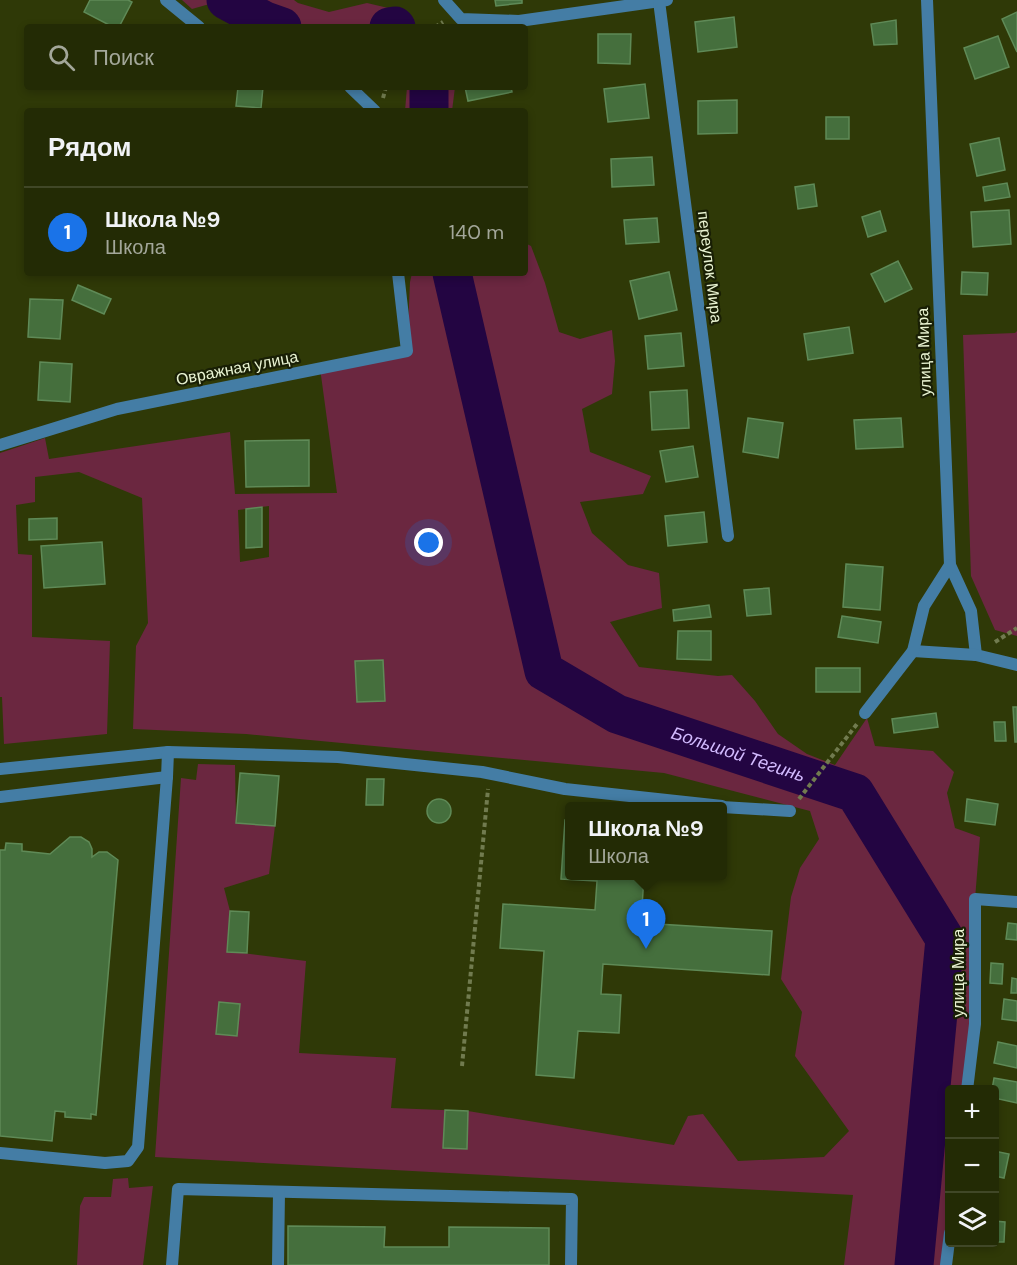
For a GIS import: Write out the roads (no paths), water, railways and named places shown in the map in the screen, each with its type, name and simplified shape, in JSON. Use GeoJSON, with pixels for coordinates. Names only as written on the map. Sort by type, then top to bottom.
{"type":"FeatureCollection","features":[{"type":"Feature","properties":{"kind":"street"},"geometry":{"type":"LineString","coordinates":[[166,0],[195,24]]}},
{"type":"Feature","properties":{"kind":"street","name":"переулок Мира"},"geometry":{"type":"LineString","coordinates":[[444,0],[461,19],[519,21],[663,1],[728,536]]}},
{"type":"Feature","properties":{"kind":"street","name":"улица Мира"},"geometry":{"type":"LineString","coordinates":[[927,0],[950,565],[971,611],[976,655]]}},
{"type":"Feature","properties":{"kind":"street"},"geometry":{"type":"LineString","coordinates":[[353,90],[372,108]]}},
{"type":"Feature","properties":{"kind":"street","name":"Овражная улица"},"geometry":{"type":"LineString","coordinates":[[0,445],[117,409],[407,351],[398,276]]}},
{"type":"Feature","properties":{"kind":"street"},"geometry":{"type":"LineString","coordinates":[[865,713],[913,651],[924,606],[950,565]]}},
{"type":"Feature","properties":{"kind":"street"},"geometry":{"type":"LineString","coordinates":[[913,651],[976,655],[1017,664]]}},
{"type":"Feature","properties":{"kind":"street"},"geometry":{"type":"LineString","coordinates":[[0,769],[168,752],[338,756],[490,773],[565,789],[678,802]]}},
{"type":"Feature","properties":{"kind":"street"},"geometry":{"type":"LineString","coordinates":[[0,1154],[105,1163],[128,1161],[138,1147],[168,752]]}},
{"type":"Feature","properties":{"kind":"street"},"geometry":{"type":"LineString","coordinates":[[0,797],[167,777]]}},
{"type":"Feature","properties":{"kind":"street"},"geometry":{"type":"LineString","coordinates":[[727,807],[790,811]]}},
{"type":"Feature","properties":{"kind":"street","name":"улица Мира"},"geometry":{"type":"LineString","coordinates":[[967,1085],[975,1024],[975,899],[1017,902]]}},
{"type":"Feature","properties":{"kind":"street"},"geometry":{"type":"LineString","coordinates":[[172,1265],[178,1189],[572,1199],[571,1265]]}},
{"type":"Feature","properties":{"kind":"street"},"geometry":{"type":"LineString","coordinates":[[278,1265],[279,1192]]}},
{"type":"Feature","properties":{"kind":"street"},"geometry":{"type":"LineString","coordinates":[[946,1265],[948,1247]]}},
{"type":"Feature","properties":{"kind":"waterway","name":"Большой Тегинь"},"geometry":{"type":"LineString","coordinates":[[226,0],[274,24]]}},
{"type":"Feature","properties":{"kind":"waterway","name":"Большой Тегинь"},"geometry":{"type":"LineString","coordinates":[[429,90],[429,108]]}},
{"type":"Feature","properties":{"kind":"waterway","name":"Большой Тегинь"},"geometry":{"type":"LineString","coordinates":[[453,276],[544,671],[617,714],[855,793],[945,939],[914,1265]]}},
{"type":"Feature","properties":{"kind":"place","name":"Школа №9"},"geometry":{"type":"Point","coordinates":[646,949]}}]}
